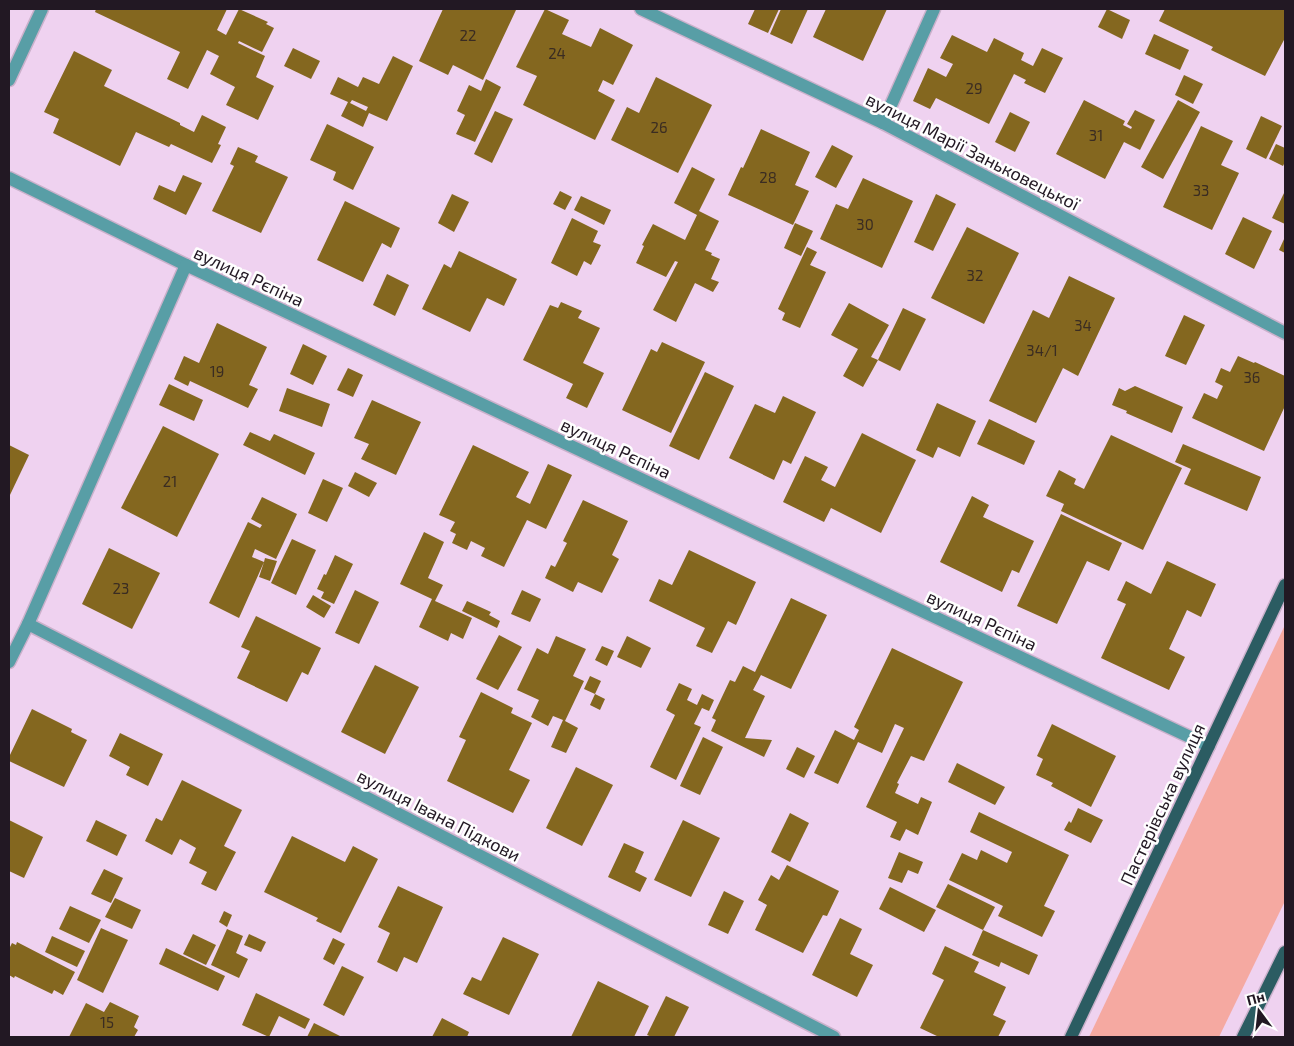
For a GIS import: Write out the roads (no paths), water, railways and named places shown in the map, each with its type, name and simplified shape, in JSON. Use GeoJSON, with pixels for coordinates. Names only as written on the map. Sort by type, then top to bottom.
{"type":"FeatureCollection","features":[{"type":"Feature","properties":{"kind":"main road","name":"Пастерівська вулиця"},"geometry":{"type":"LineString","coordinates":[[1071,1037],[1285,585]]}},
{"type":"Feature","properties":{"kind":"main road"},"geometry":{"type":"LineString","coordinates":[[1243,1037],[1285,952]]}},
{"type":"Feature","properties":{"kind":"street"},"geometry":{"type":"LineString","coordinates":[[9,80],[42,9]]}},
{"type":"Feature","properties":{"kind":"street","name":"вулиця Марії Заньковецької"},"geometry":{"type":"LineString","coordinates":[[641,9],[883,123],[1285,333]]}},
{"type":"Feature","properties":{"kind":"street"},"geometry":{"type":"LineString","coordinates":[[883,123],[934,9]]}},
{"type":"Feature","properties":{"kind":"street","name":"вулиця Рєпіна"},"geometry":{"type":"LineString","coordinates":[[9,178],[186,265],[1209,746]]}},
{"type":"Feature","properties":{"kind":"street"},"geometry":{"type":"LineString","coordinates":[[9,662],[28,624],[186,265]]}},
{"type":"Feature","properties":{"kind":"street","name":"вулиця Івана Підкови"},"geometry":{"type":"LineString","coordinates":[[28,624],[834,1037]]}}]}
